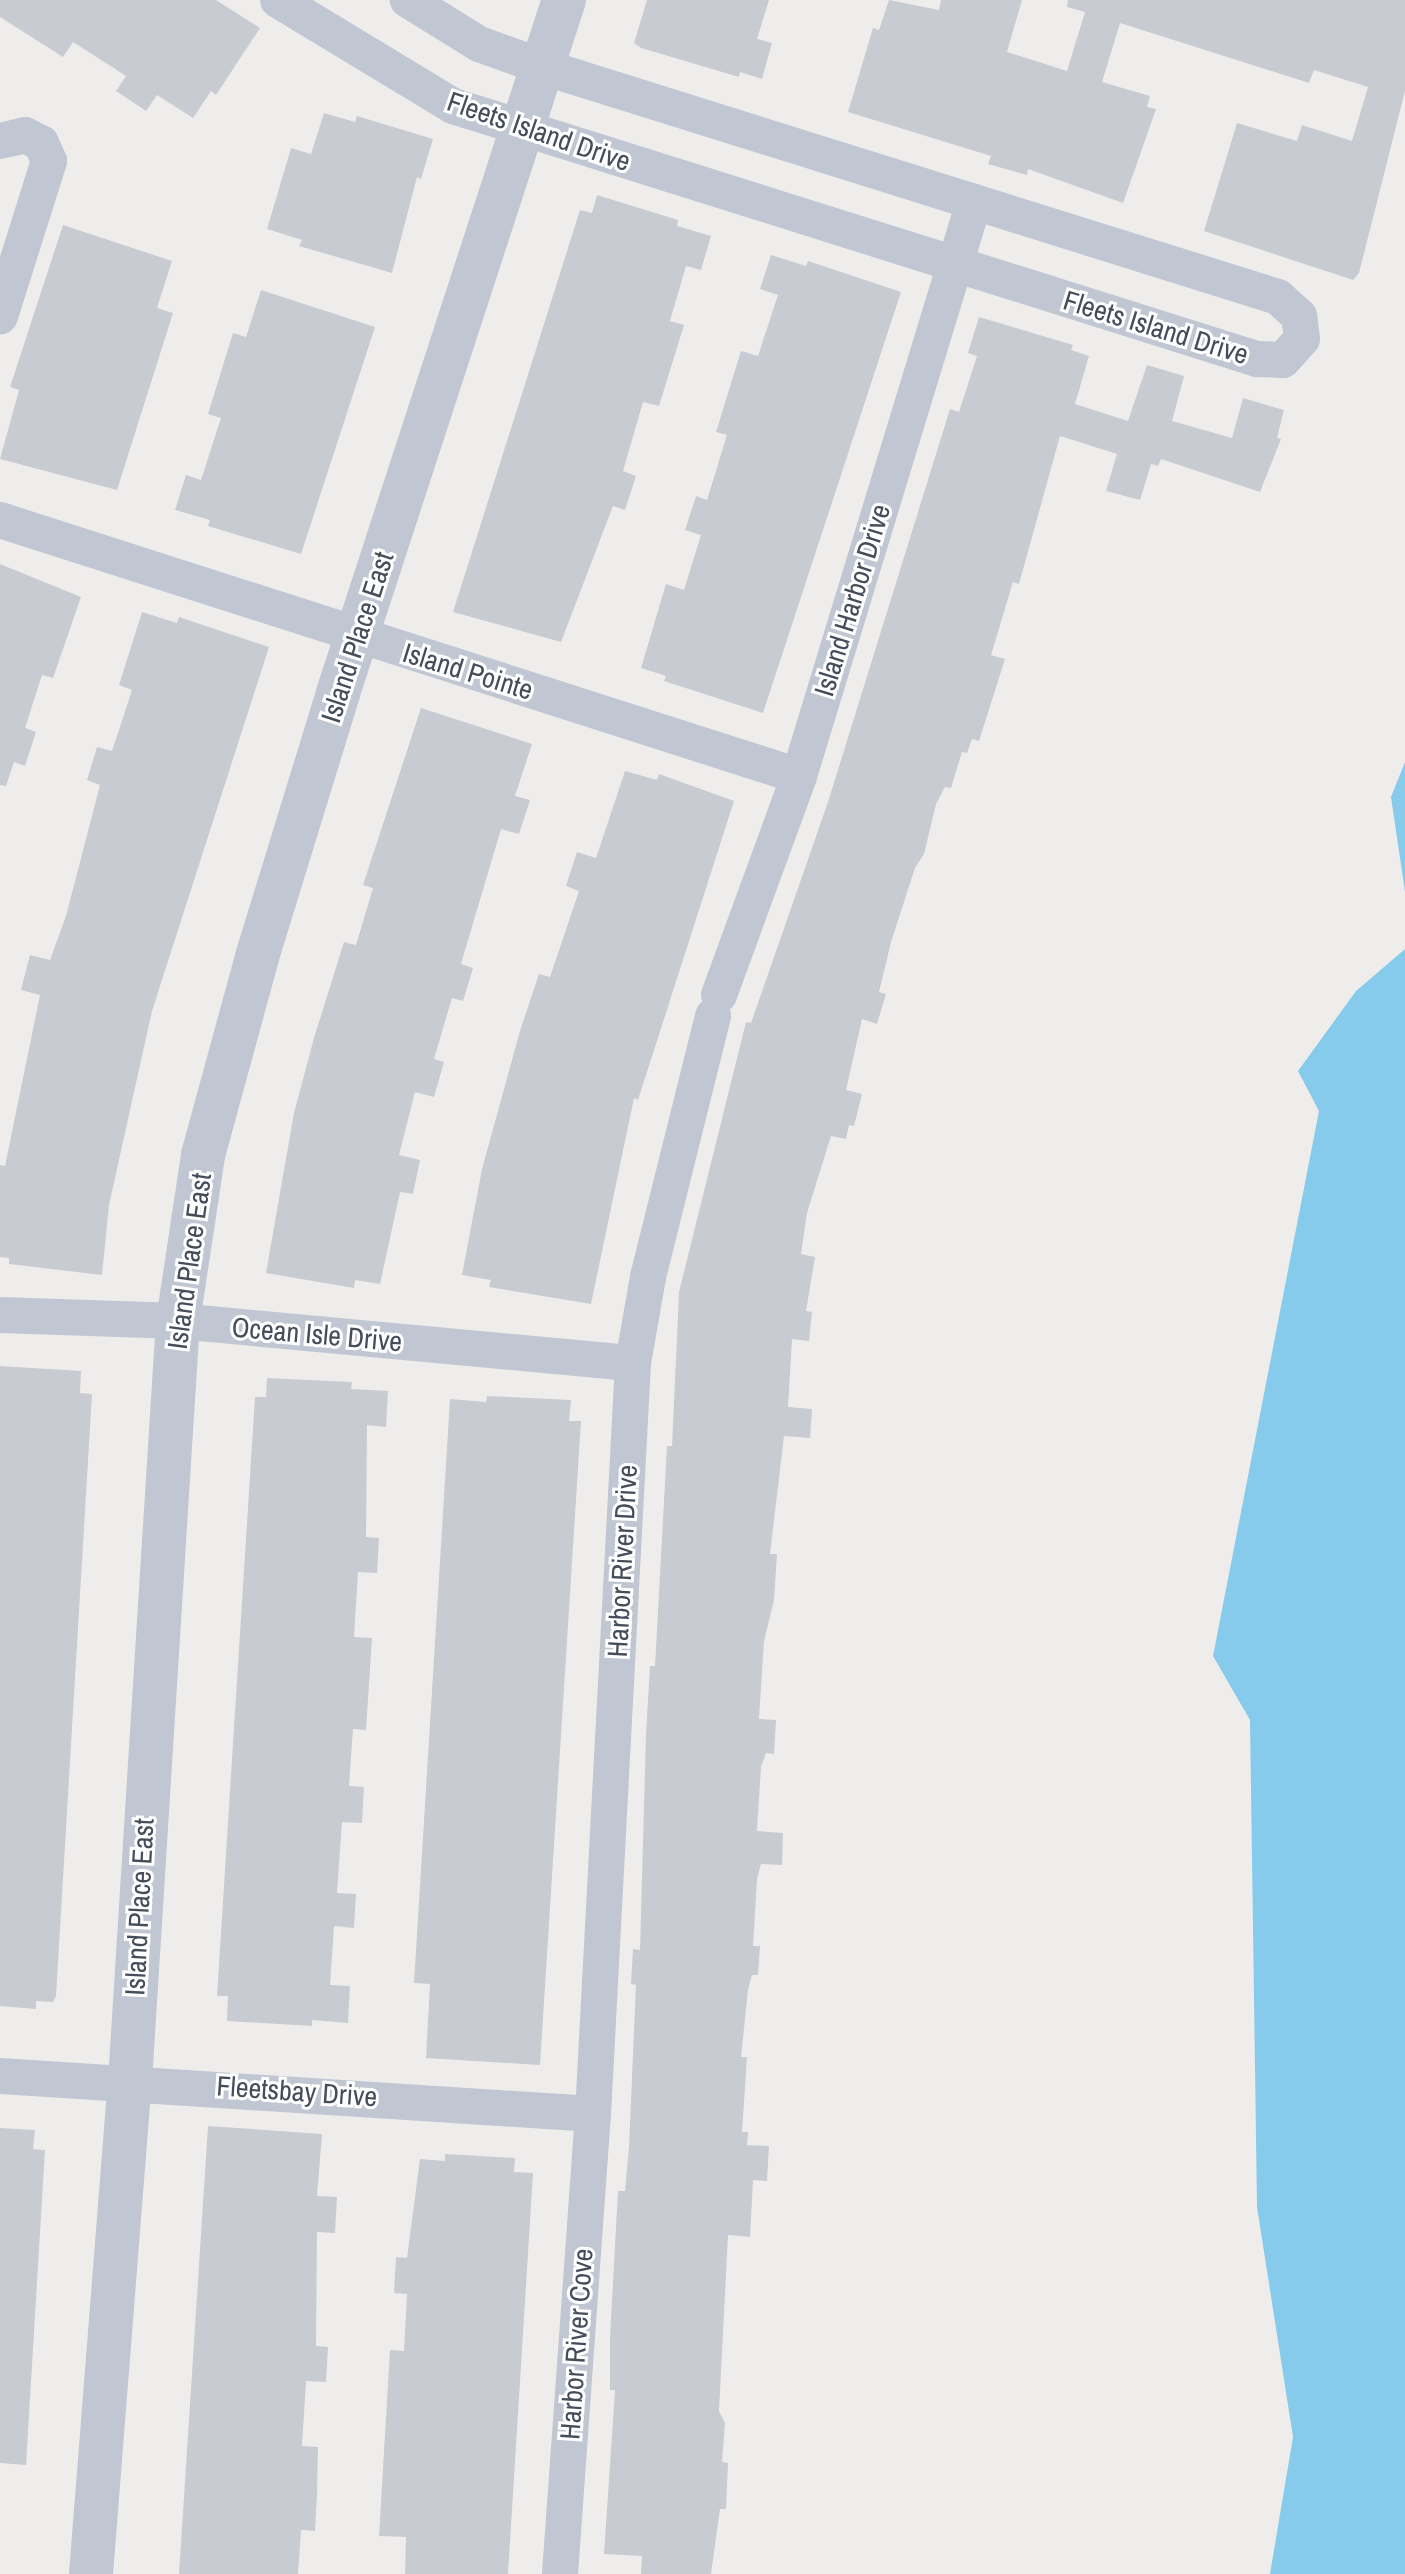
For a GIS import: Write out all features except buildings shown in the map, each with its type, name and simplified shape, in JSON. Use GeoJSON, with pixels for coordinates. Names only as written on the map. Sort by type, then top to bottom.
{"type":"FeatureCollection","features":[{"type":"Feature","properties":{"kind":"street","name":"Fleets Island Drive"},"geometry":{"type":"LineString","coordinates":[[278,0],[453,106],[1257,359],[1283,360],[1302,339],[1299,316],[1278,297],[543,67],[479,44],[408,0]]}},
{"type":"Feature","properties":{"kind":"street","name":"Island Place East"},"geometry":{"type":"LineString","coordinates":[[91,2574],[130,2081],[178,1321],[203,1155],[227,1062],[357,637],[564,0]]}},
{"type":"Feature","properties":{"kind":"street"},"geometry":{"type":"LineString","coordinates":[[0,141],[25,135],[41,143],[49,161],[0,316]]}},
{"type":"Feature","properties":{"kind":"street","name":"Island Harbor Drive"},"geometry":{"type":"LineString","coordinates":[[716,1005],[799,776],[974,202]]}},
{"type":"Feature","properties":{"kind":"street","name":"Island Pointe"},"geometry":{"type":"LineString","coordinates":[[0,520],[357,637],[799,776]]}},
{"type":"Feature","properties":{"kind":"street","name":"Harbor River Drive"},"geometry":{"type":"LineString","coordinates":[[593,2114],[633,1363],[648,1277],[716,1005]]}},
{"type":"Feature","properties":{"kind":"street","name":"Ocean Isle Drive"},"geometry":{"type":"LineString","coordinates":[[0,1315],[178,1321],[633,1363]]}},
{"type":"Feature","properties":{"kind":"street","name":"Fleetsbay Drive"},"geometry":{"type":"LineString","coordinates":[[0,2076],[130,2081],[593,2114]]}},
{"type":"Feature","properties":{"kind":"street","name":"Harbor River Cove"},"geometry":{"type":"LineString","coordinates":[[560,2574],[593,2114]]}},
{"type":"Feature","properties":{"kind":"water"},"geometry":{"type":"Polygon","coordinates":[[[1405,762],[1405,892],[1391,797],[1405,762]]]}},
{"type":"Feature","properties":{"kind":"water"},"geometry":{"type":"Polygon","coordinates":[[[1405,949],[1405,2574],[1270,2574],[1293,2437],[1257,2207],[1250,1720],[1213,1656],[1319,1111],[1298,1071],[1356,991],[1405,949]]]}}]}
